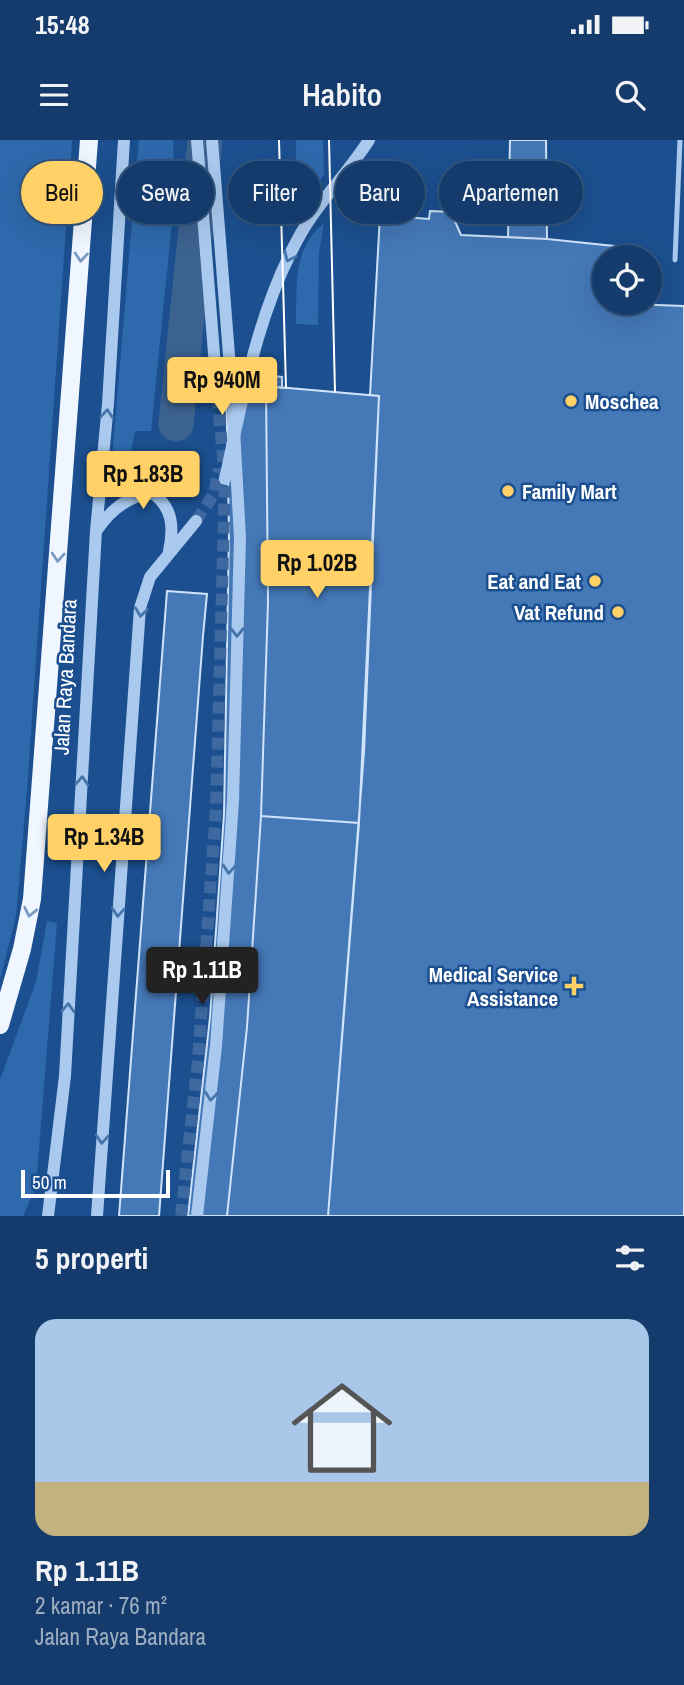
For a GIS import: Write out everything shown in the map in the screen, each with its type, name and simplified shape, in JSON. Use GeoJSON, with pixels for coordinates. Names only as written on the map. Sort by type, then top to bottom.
{"type":"FeatureCollection","features":[{"type":"Feature","properties":{"kind":"main road","name":"Jalan Raya Bandara"},"geometry":{"type":"LineString","coordinates":[[0,1025],[22,949],[32,899],[89,140]]}},
{"type":"Feature","properties":{"kind":"street","name":"Jalan Raya Bandara"},"geometry":{"type":"LineString","coordinates":[[48,1216],[65,1076],[96,531],[108,404],[124,140]]}},
{"type":"Feature","properties":{"kind":"street"},"geometry":{"type":"LineString","coordinates":[[197,140],[218,391]]}},
{"type":"Feature","properties":{"kind":"street"},"geometry":{"type":"LineString","coordinates":[[197,1216],[216,1046],[233,801],[240,538],[231,349],[212,140]]}},
{"type":"Feature","properties":{"kind":"street"},"geometry":{"type":"LineString","coordinates":[[225,479],[251,362],[288,258],[317,208],[369,140]]}},
{"type":"Feature","properties":{"kind":"street"},"geometry":{"type":"LineString","coordinates":[[96,531],[116,508],[134,495],[152,493],[164,500],[170,517],[173,533],[169,552]]}},
{"type":"Feature","properties":{"kind":"street"},"geometry":{"type":"LineString","coordinates":[[96,1216],[140,608],[150,577],[196,521]]}},
{"type":"Feature","properties":{"kind":"lane"},"geometry":{"type":"LineString","coordinates":[[675,260],[680,140]]}},
{"type":"Feature","properties":{"kind":"shaded area"},"geometry":{"type":"Polygon","coordinates":[[[0,140],[72,140],[71,161],[21,161],[21,224],[66,224],[16,916],[0,980],[0,140]]]}},
{"type":"Feature","properties":{"kind":"shaded area"},"geometry":{"type":"Polygon","coordinates":[[[139,140],[173,140],[174,161],[137,161],[139,140]]]}},
{"type":"Feature","properties":{"kind":"shaded area"},"geometry":{"type":"Polygon","coordinates":[[[296,140],[323,140],[324,175],[321,179],[321,161],[296,161],[296,140]]]}},
{"type":"Feature","properties":{"kind":"shaded area"},"geometry":{"type":"Polygon","coordinates":[[[324,223],[319,252],[318,325],[296,324],[301,256],[306,244],[324,223]]]}},
{"type":"Feature","properties":{"kind":"shaded area"},"geometry":{"type":"Polygon","coordinates":[[[132,224],[172,224],[151,431],[135,431],[127,476],[110,481],[132,224]]]}},
{"type":"Feature","properties":{"kind":"shaded area"},"geometry":{"type":"Polygon","coordinates":[[[47,921],[57,923],[36,1187],[23,1216],[0,1216],[0,1080],[36,982],[47,921]]]}},
{"type":"Feature","properties":{"kind":"building"},"geometry":{"type":"Polygon","coordinates":[[[510,140],[546,140],[546,161],[510,161],[510,140]]]}},
{"type":"Feature","properties":{"kind":"building"},"geometry":{"type":"Polygon","coordinates":[[[430,211],[439,211],[439,224],[456,224],[461,235],[605,245],[592,245],[592,315],[662,315],[662,305],[684,306],[684,1216],[328,1216],[364,752],[379,396],[370,395],[380,224],[425,224],[425,219],[429,219],[430,211]]]}},
{"type":"Feature","properties":{"kind":"building"},"geometry":{"type":"Polygon","coordinates":[[[508,224],[547,224],[547,239],[508,237],[508,224]]]}},
{"type":"Feature","properties":{"kind":"building"},"geometry":{"type":"Polygon","coordinates":[[[234,372],[282,377],[282,388],[266,386],[268,602],[261,816],[247,1027],[227,1216],[188,1216],[210,1017],[224,814],[229,531],[226,382],[234,372]]]}},
{"type":"Feature","properties":{"kind":"building"},"geometry":{"type":"Polygon","coordinates":[[[266,386],[379,396],[359,823],[261,816],[268,602],[266,386]]]}},
{"type":"Feature","properties":{"kind":"building"},"geometry":{"type":"Polygon","coordinates":[[[167,591],[207,594],[159,1216],[119,1216],[167,591]]]}},
{"type":"Feature","properties":{"kind":"building"},"geometry":{"type":"Polygon","coordinates":[[[261,816],[359,823],[328,1216],[227,1216],[247,1027],[261,816]]]}},
{"type":"Feature","properties":{"kind":"waterway"},"geometry":{"type":"LineString","coordinates":[[176,424],[205,140]]}},
{"type":"Feature","properties":{"kind":"tunnel"},"geometry":{"type":"LineString","coordinates":[[181,1216],[198,1060],[216,809],[225,479],[217,391]]}},
{"type":"Feature","properties":{"kind":"tunnel"},"geometry":{"type":"LineString","coordinates":[[196,521],[214,494],[219,469]]}},
{"type":"Feature","properties":{"kind":"tram line"},"geometry":{"type":"LineString","coordinates":[[279,140],[286,388]]}},
{"type":"Feature","properties":{"kind":"tram line"},"geometry":{"type":"LineString","coordinates":[[329,140],[335,392]]}},
{"type":"Feature","properties":{"kind":"place","name":"Moschea"},"geometry":{"type":"Point","coordinates":[571,401]}},
{"type":"Feature","properties":{"kind":"place","name":"Family Mart"},"geometry":{"type":"Point","coordinates":[508,491]}},
{"type":"Feature","properties":{"kind":"place","name":"Eat and Eat"},"geometry":{"type":"Point","coordinates":[595,581]}},
{"type":"Feature","properties":{"kind":"place","name":"Vat Refund"},"geometry":{"type":"Point","coordinates":[618,612]}},
{"type":"Feature","properties":{"kind":"place","name":"Medical Service Assistance"},"geometry":{"type":"Point","coordinates":[574,986]}}]}
